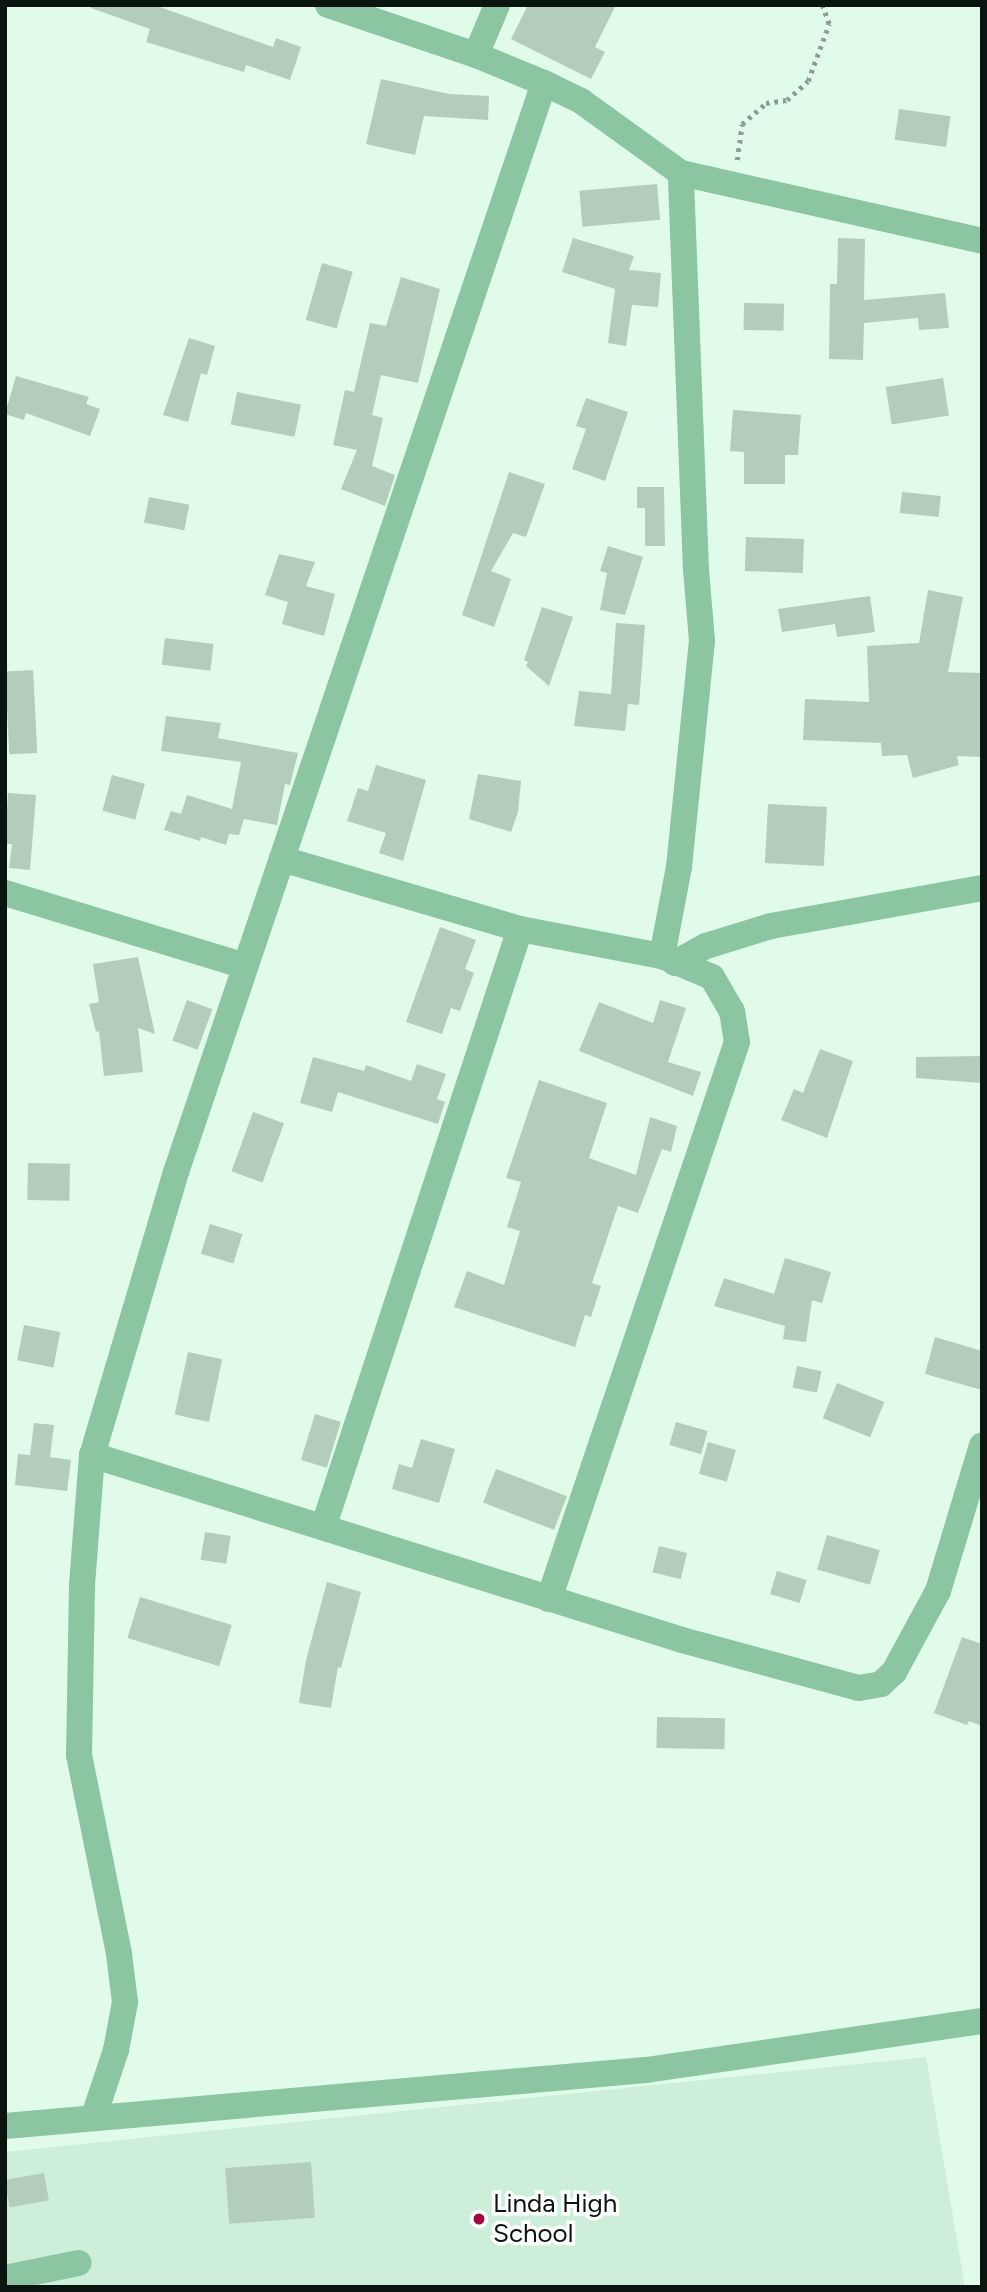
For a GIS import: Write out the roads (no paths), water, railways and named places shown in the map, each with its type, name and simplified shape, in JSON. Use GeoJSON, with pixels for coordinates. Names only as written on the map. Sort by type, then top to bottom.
{"type":"FeatureCollection","features":[{"type":"Feature","properties":{"kind":"street"},"geometry":{"type":"LineString","coordinates":[[328,5],[476,55],[544,83],[581,102],[681,173],[982,241]]}},
{"type":"Feature","properties":{"kind":"street"},"geometry":{"type":"LineString","coordinates":[[476,55],[498,5]]}},
{"type":"Feature","properties":{"kind":"street"},"geometry":{"type":"LineString","coordinates":[[94,2116],[116,2050],[125,2002],[119,1954],[79,1755],[82,1586],[92,1455],[176,1172],[544,83]]}},
{"type":"Feature","properties":{"kind":"street"},"geometry":{"type":"LineString","coordinates":[[668,960],[702,641],[696,570],[681,173]]}},
{"type":"Feature","properties":{"kind":"street"},"geometry":{"type":"LineString","coordinates":[[282,859],[520,929],[668,960],[712,977],[732,1011],[737,1042],[549,1599]]}},
{"type":"Feature","properties":{"kind":"street"},"geometry":{"type":"LineString","coordinates":[[668,960],[771,926],[982,888]]}},
{"type":"Feature","properties":{"kind":"street"},"geometry":{"type":"LineString","coordinates":[[5,893],[245,966]]}},
{"type":"Feature","properties":{"kind":"street"},"geometry":{"type":"LineString","coordinates":[[324,1525],[520,929]]}},
{"type":"Feature","properties":{"kind":"street"},"geometry":{"type":"LineString","coordinates":[[92,1455],[324,1525],[682,1640],[859,1688],[881,1684],[894,1672],[938,1591],[982,1445]]}},
{"type":"Feature","properties":{"kind":"street"},"geometry":{"type":"LineString","coordinates":[[5,2126],[94,2116],[303,2101],[646,2070],[982,2021]]}},
{"type":"Feature","properties":{"kind":"street"},"geometry":{"type":"LineString","coordinates":[[5,2278],[78,2263]]}},
{"type":"Feature","properties":{"kind":"place","name":"Linda High School"},"geometry":{"type":"Point","coordinates":[479,2219]}}]}
